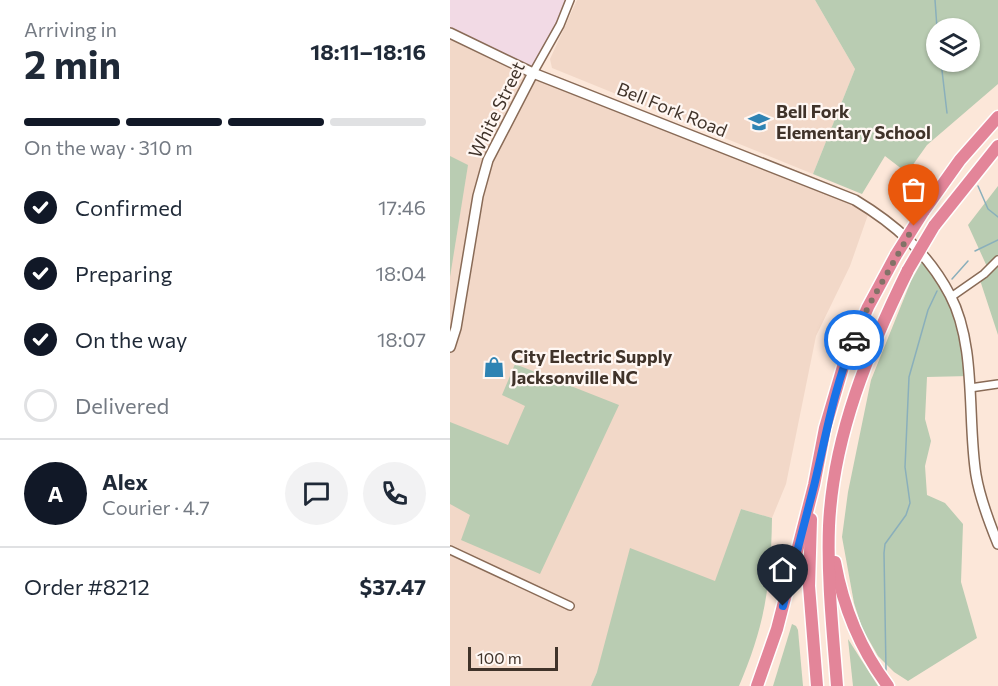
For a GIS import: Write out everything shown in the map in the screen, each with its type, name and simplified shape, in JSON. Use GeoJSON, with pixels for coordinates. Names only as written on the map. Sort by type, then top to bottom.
{"type":"FeatureCollection","features":[{"type":"Feature","properties":{"kind":"highway"},"geometry":{"type":"LineString","coordinates":[[758,686],[777,629],[814,485],[825,428],[845,360],[868,307],[896,255],[923,212],[960,160],[998,117]]}},
{"type":"Feature","properties":{"kind":"highway"},"geometry":{"type":"LineString","coordinates":[[837,686],[830,596],[829,525],[846,424],[884,318],[908,270],[934,226],[998,146]]}},
{"type":"Feature","properties":{"kind":"highway"},"geometry":{"type":"LineString","coordinates":[[814,485],[809,586],[817,686]]}},
{"type":"Feature","properties":{"kind":"highway"},"geometry":{"type":"LineString","coordinates":[[829,525],[840,583],[852,620],[864,650],[888,686]]}},
{"type":"Feature","properties":{"kind":"main road","name":"Bell Fork Road"},"geometry":{"type":"LineString","coordinates":[[450,33],[533,73],[855,200],[886,219],[925,256],[951,297],[965,342],[976,474],[987,517],[998,544]]}},
{"type":"Feature","properties":{"kind":"main road","name":"White Street"},"geometry":{"type":"LineString","coordinates":[[450,347],[456,328],[478,196],[488,160],[533,73]]}},
{"type":"Feature","properties":{"kind":"street","name":"White Street"},"geometry":{"type":"LineString","coordinates":[[533,73],[560,25],[570,0]]}},
{"type":"Feature","properties":{"kind":"street"},"geometry":{"type":"LineString","coordinates":[[951,297],[984,274],[998,260]]}},
{"type":"Feature","properties":{"kind":"street"},"geometry":{"type":"LineString","coordinates":[[970,388],[998,384]]}},
{"type":"Feature","properties":{"kind":"street"},"geometry":{"type":"LineString","coordinates":[[450,550],[570,606]]}},
{"type":"Feature","properties":{"kind":"shaded area"},"geometry":{"type":"Polygon","coordinates":[[[450,0],[570,0],[533,73],[450,33],[450,0]]]}},
{"type":"Feature","properties":{"kind":"shaded area","name":"Bell Fork Elementary School"},"geometry":{"type":"Polygon","coordinates":[[[577,0],[815,0],[855,69],[813,174],[552,68],[550,59],[577,0]]]}},
{"type":"Feature","properties":{"kind":"shaded area"},"geometry":{"type":"Polygon","coordinates":[[[450,33],[870,209],[850,266],[816,336],[786,484],[772,518],[741,509],[716,581],[597,672],[591,686],[450,686],[450,33]]]}},
{"type":"Feature","properties":{"kind":"green space"},"geometry":{"type":"Polygon","coordinates":[[[815,0],[998,0],[998,84],[927,145],[907,173],[885,156],[862,194],[813,174],[855,69],[815,0]]]}},
{"type":"Feature","properties":{"kind":"green space"},"geometry":{"type":"Polygon","coordinates":[[[450,156],[468,165],[450,277],[450,156]]]}},
{"type":"Feature","properties":{"kind":"green space"},"geometry":{"type":"Polygon","coordinates":[[[998,186],[998,335],[979,277],[989,271],[968,225],[998,186]]]}},
{"type":"Feature","properties":{"kind":"green space"},"geometry":{"type":"Polygon","coordinates":[[[925,256],[951,297],[969,376],[927,377],[925,419],[931,441],[925,466],[927,495],[945,503],[963,524],[961,582],[977,638],[908,681],[894,672],[878,656],[862,628],[854,603],[842,537],[848,492],[871,380],[911,281],[925,256]]]}},
{"type":"Feature","properties":{"kind":"green space"},"geometry":{"type":"Polygon","coordinates":[[[515,364],[619,405],[540,574],[461,540],[470,515],[450,504],[450,422],[508,445],[525,406],[502,395],[515,364]]]}},
{"type":"Feature","properties":{"kind":"green space"},"geometry":{"type":"Polygon","coordinates":[[[741,509],[772,518],[765,604],[755,643],[739,686],[591,686],[597,672],[630,548],[715,581],[741,509]]]}},
{"type":"Feature","properties":{"kind":"green space"},"geometry":{"type":"Polygon","coordinates":[[[792,624],[798,630],[803,686],[773,686],[792,624]]]}},
{"type":"Feature","properties":{"kind":"green space"},"geometry":{"type":"Polygon","coordinates":[[[848,639],[878,686],[853,686],[848,639]]]}},
{"type":"Feature","properties":{"kind":"waterway"},"geometry":{"type":"LineString","coordinates":[[935,0],[936,18]]}},
{"type":"Feature","properties":{"kind":"waterway"},"geometry":{"type":"LineString","coordinates":[[942,72],[947,113]]}},
{"type":"Feature","properties":{"kind":"waterway"},"geometry":{"type":"LineString","coordinates":[[978,186],[988,209],[998,217]]}},
{"type":"Feature","properties":{"kind":"waterway"},"geometry":{"type":"LineString","coordinates":[[975,251],[998,240]]}},
{"type":"Feature","properties":{"kind":"waterway"},"geometry":{"type":"LineString","coordinates":[[952,279],[968,261]]}},
{"type":"Feature","properties":{"kind":"waterway"},"geometry":{"type":"LineString","coordinates":[[886,670],[885,544],[906,515],[910,503],[905,467],[909,377],[928,310],[937,291]]}},
{"type":"Feature","properties":{"kind":"way so far"},"geometry":{"type":"LineString","coordinates":[[854,340],[868,307],[914,226]]}},
{"type":"Feature","properties":{"kind":"place","name":"Bell Fork Elementary School"},"geometry":{"type":"Point","coordinates":[759,122]}},
{"type":"Feature","properties":{"kind":"place","name":"City Electric Supply Jacksonville NC"},"geometry":{"type":"Point","coordinates":[494,367]}},
{"type":"Feature","properties":{"kind":"route"},"geometry":{"type":"LineString","coordinates":[[783,606],[814,485],[825,428],[845,360],[854,340]]}}]}
